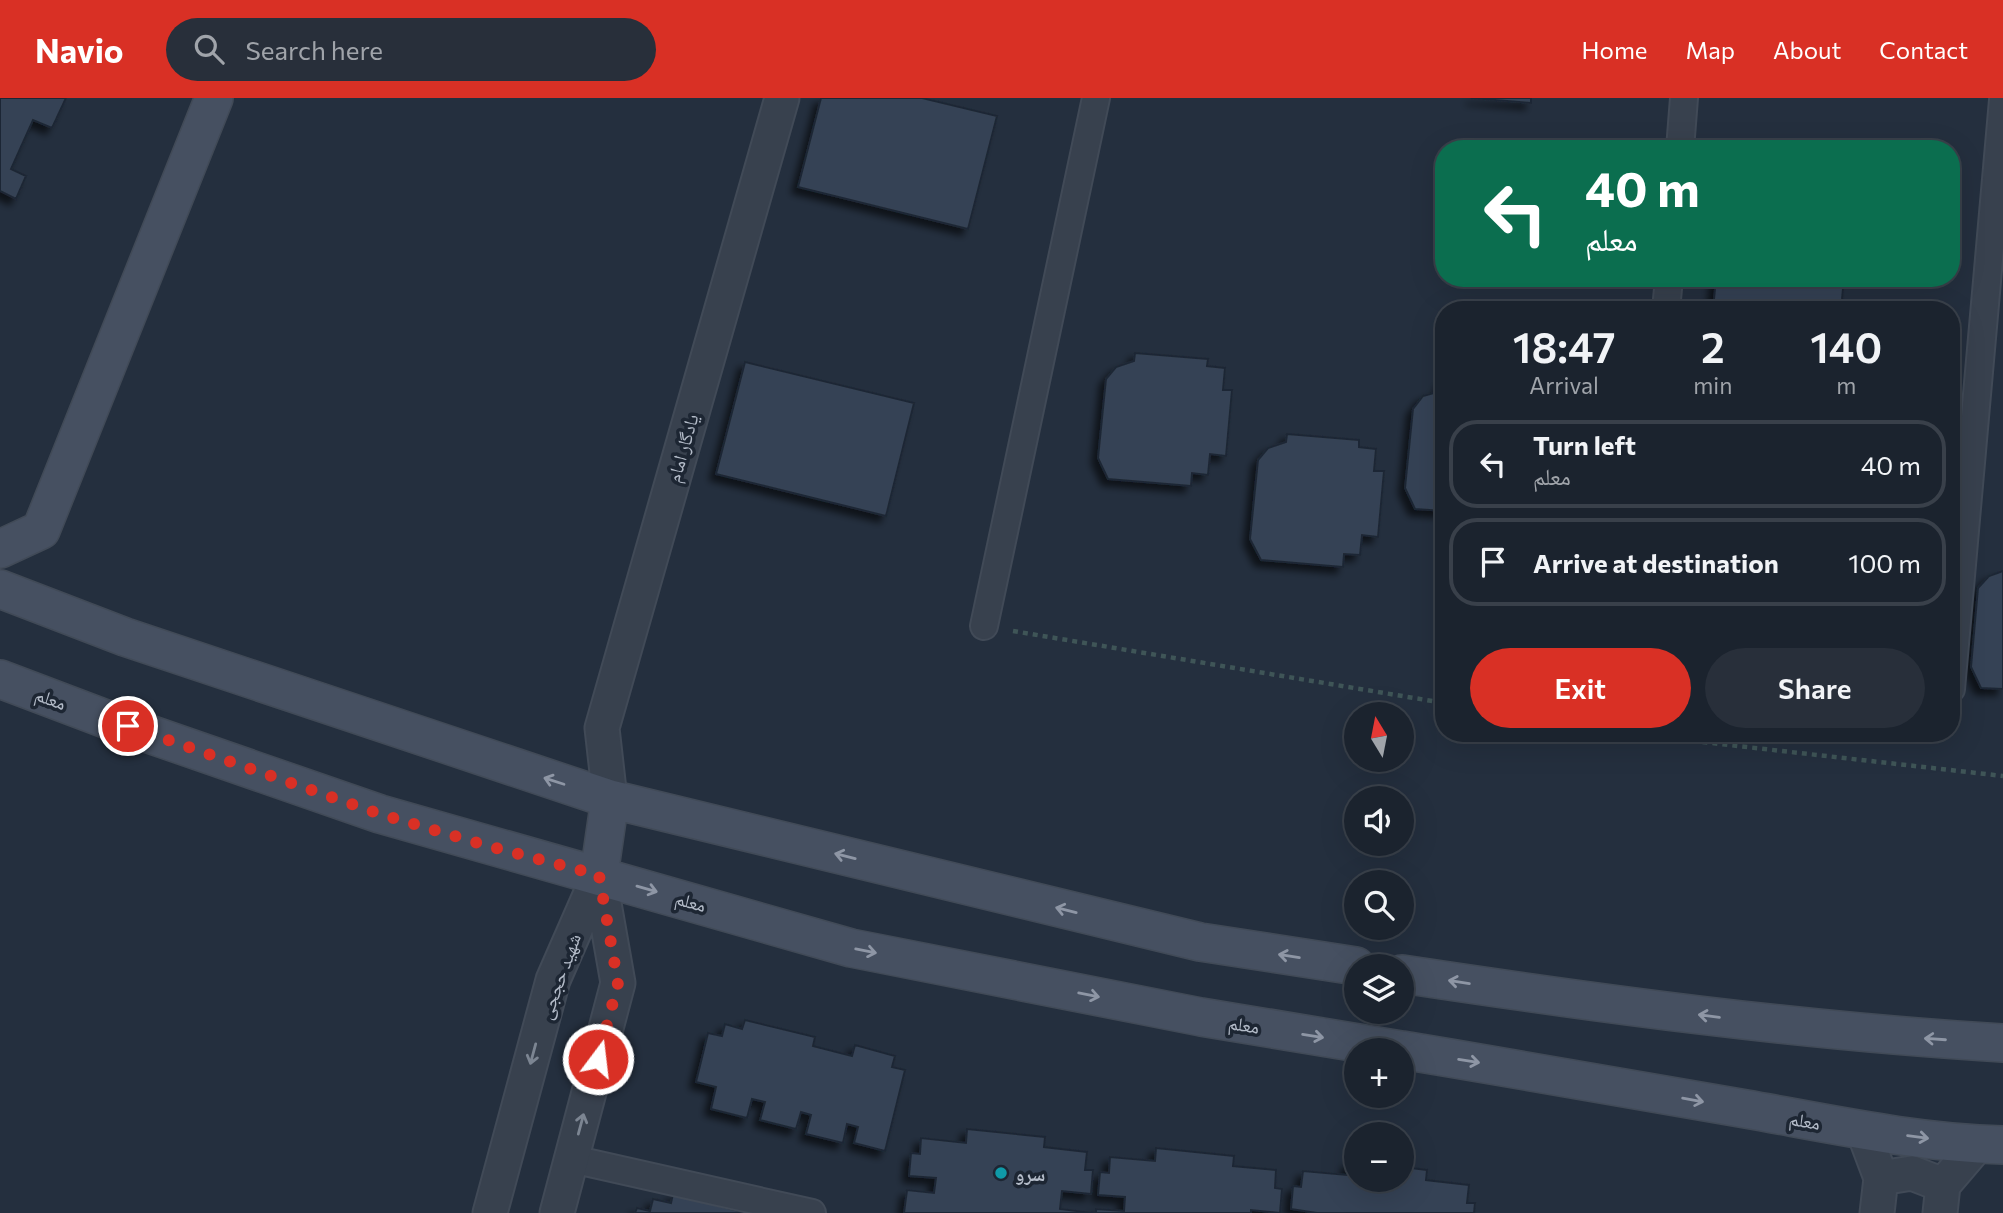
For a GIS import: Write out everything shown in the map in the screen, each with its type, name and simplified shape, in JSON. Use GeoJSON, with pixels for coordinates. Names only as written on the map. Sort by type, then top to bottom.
{"type":"FeatureCollection","features":[{"type":"Feature","properties":{"kind":"main road"},"geometry":{"type":"LineString","coordinates":[[0,549],[41,530],[214,98]]}},
{"type":"Feature","properties":{"kind":"main road"},"geometry":{"type":"LineString","coordinates":[[0,589],[125,637],[610,799],[1200,942],[1344,965]]}},
{"type":"Feature","properties":{"kind":"main road","name":"معلم"},"geometry":{"type":"LineString","coordinates":[[0,679],[103,718],[380,814],[851,948],[1200,1017],[1344,1041]]}},
{"type":"Feature","properties":{"kind":"main road"},"geometry":{"type":"LineString","coordinates":[[599,875],[610,799]]}},
{"type":"Feature","properties":{"kind":"main road"},"geometry":{"type":"LineString","coordinates":[[1414,976],[1583,1002],[1884,1036],[2003,1044]]}},
{"type":"Feature","properties":{"kind":"main road","name":"معلم"},"geometry":{"type":"LineString","coordinates":[[1414,1052],[1863,1130],[1990,1145]]}},
{"type":"Feature","properties":{"kind":"street","name":"یادگار امام"},"geometry":{"type":"LineString","coordinates":[[610,799],[602,728],[782,98]]}},
{"type":"Feature","properties":{"kind":"street"},"geometry":{"type":"LineString","coordinates":[[984,626],[1096,98]]}},
{"type":"Feature","properties":{"kind":"street"},"geometry":{"type":"LineString","coordinates":[[1681,140],[1684,98]]}},
{"type":"Feature","properties":{"kind":"street"},"geometry":{"type":"LineString","coordinates":[[1960,587],[2003,100]]}},
{"type":"Feature","properties":{"kind":"street","name":"شهید حججی"},"geometry":{"type":"LineString","coordinates":[[557,1213],[618,983],[599,875]]}},
{"type":"Feature","properties":{"kind":"street","name":"شهید حججی"},"geometry":{"type":"LineString","coordinates":[[490,1213],[553,981],[599,875]]}},
{"type":"Feature","properties":{"kind":"street"},"geometry":{"type":"LineString","coordinates":[[1863,1130],[1881,1178],[1877,1213]]}},
{"type":"Feature","properties":{"kind":"street"},"geometry":{"type":"LineString","coordinates":[[1881,1178],[1912,1172],[1942,1199],[1990,1145]]}},
{"type":"Feature","properties":{"kind":"street"},"geometry":{"type":"LineString","coordinates":[[572,1159],[812,1213]]}},
{"type":"Feature","properties":{"kind":"path"},"geometry":{"type":"LineString","coordinates":[[984,626],[1435,701]]}},
{"type":"Feature","properties":{"kind":"path"},"geometry":{"type":"LineString","coordinates":[[1703,742],[2003,776]]}},
{"type":"Feature","properties":{"kind":"building"},"geometry":{"type":"Polygon","coordinates":[[[0,98],[66,98],[52,128],[33,120],[11,169],[26,176],[16,199],[0,191],[0,98]]]}},
{"type":"Feature","properties":{"kind":"building"},"geometry":{"type":"Polygon","coordinates":[[[821,98],[922,98],[997,116],[968,229],[798,187],[821,98]]]}},
{"type":"Feature","properties":{"kind":"building"},"geometry":{"type":"Polygon","coordinates":[[[1471,98],[1531,98],[1531,103],[1471,98]]]}},
{"type":"Feature","properties":{"kind":"building"},"geometry":{"type":"Polygon","coordinates":[[[1715,287],[1843,287],[1842,301],[1714,301],[1715,287]]]}},
{"type":"Feature","properties":{"kind":"building"},"geometry":{"type":"Polygon","coordinates":[[[1135,353],[1208,359],[1207,366],[1225,368],[1223,390],[1232,390],[1226,456],[1210,454],[1208,475],[1192,473],[1191,486],[1108,479],[1098,458],[1106,379],[1116,367],[1134,361],[1135,353]]]}},
{"type":"Feature","properties":{"kind":"building"},"geometry":{"type":"Polygon","coordinates":[[[745,362],[914,403],[886,516],[716,474],[745,362]]]}},
{"type":"Feature","properties":{"kind":"building"},"geometry":{"type":"Polygon","coordinates":[[[1435,393],[1435,510],[1415,509],[1405,488],[1413,409],[1423,396],[1435,393]]]}},
{"type":"Feature","properties":{"kind":"building"},"geometry":{"type":"Polygon","coordinates":[[[1287,434],[1359,440],[1359,447],[1376,449],[1374,471],[1384,471],[1378,537],[1362,535],[1360,555],[1344,554],[1343,567],[1261,560],[1250,539],[1258,460],[1268,448],[1286,442],[1287,434]]]}},
{"type":"Feature","properties":{"kind":"building"},"geometry":{"type":"Polygon","coordinates":[[[2003,571],[2003,689],[1981,688],[1971,667],[1978,588],[1989,576],[2003,571]]]}},
{"type":"Feature","properties":{"kind":"building"},"geometry":{"type":"Polygon","coordinates":[[[745,1020],[815,1037],[813,1046],[852,1056],[855,1045],[895,1056],[892,1067],[905,1070],[885,1151],[854,1143],[858,1127],[847,1124],[843,1143],[806,1134],[811,1115],[801,1112],[796,1129],[760,1120],[765,1102],[752,1099],[747,1118],[711,1109],[716,1087],[696,1082],[708,1033],[722,1036],[725,1024],[742,1029],[745,1020]]]}},
{"type":"Feature","properties":{"kind":"building","name":"سرو"},"geometry":{"type":"Polygon","coordinates":[[[967,1129],[1045,1137],[1044,1147],[1087,1152],[1085,1170],[1093,1170],[1091,1194],[1062,1191],[1060,1209],[1092,1213],[904,1213],[907,1190],[934,1193],[936,1178],[909,1176],[911,1153],[920,1154],[921,1138],[966,1143],[967,1129]]]}},
{"type":"Feature","properties":{"kind":"building","name":"سرو"},"geometry":{"type":"Polygon","coordinates":[[[1156,1148],[1234,1156],[1233,1166],[1276,1170],[1275,1188],[1282,1189],[1280,1213],[1251,1210],[1251,1213],[1096,1213],[1096,1209],[1124,1211],[1125,1197],[1098,1195],[1100,1172],[1109,1173],[1110,1157],[1155,1161],[1156,1148]]]}},
{"type":"Feature","properties":{"kind":"building"},"geometry":{"type":"Polygon","coordinates":[[[1414,1168],[1427,1170],[1426,1180],[1469,1185],[1467,1203],[1475,1203],[1474,1213],[1317,1213],[1291,1209],[1293,1186],[1301,1187],[1303,1171],[1344,1175],[1344,1192],[1414,1192],[1414,1168]]]}},
{"type":"Feature","properties":{"kind":"building"},"geometry":{"type":"Polygon","coordinates":[[[673,1194],[743,1213],[635,1213],[637,1208],[650,1211],[653,1199],[671,1203],[673,1194]]]}},
{"type":"Feature","properties":{"kind":"place","name":"سرو"},"geometry":{"type":"Point","coordinates":[1001,1173]}},
{"type":"Feature","properties":{"kind":"route"},"geometry":{"type":"LineString","coordinates":[[128,726],[380,814],[599,875],[618,983],[598,1059]]}}]}
